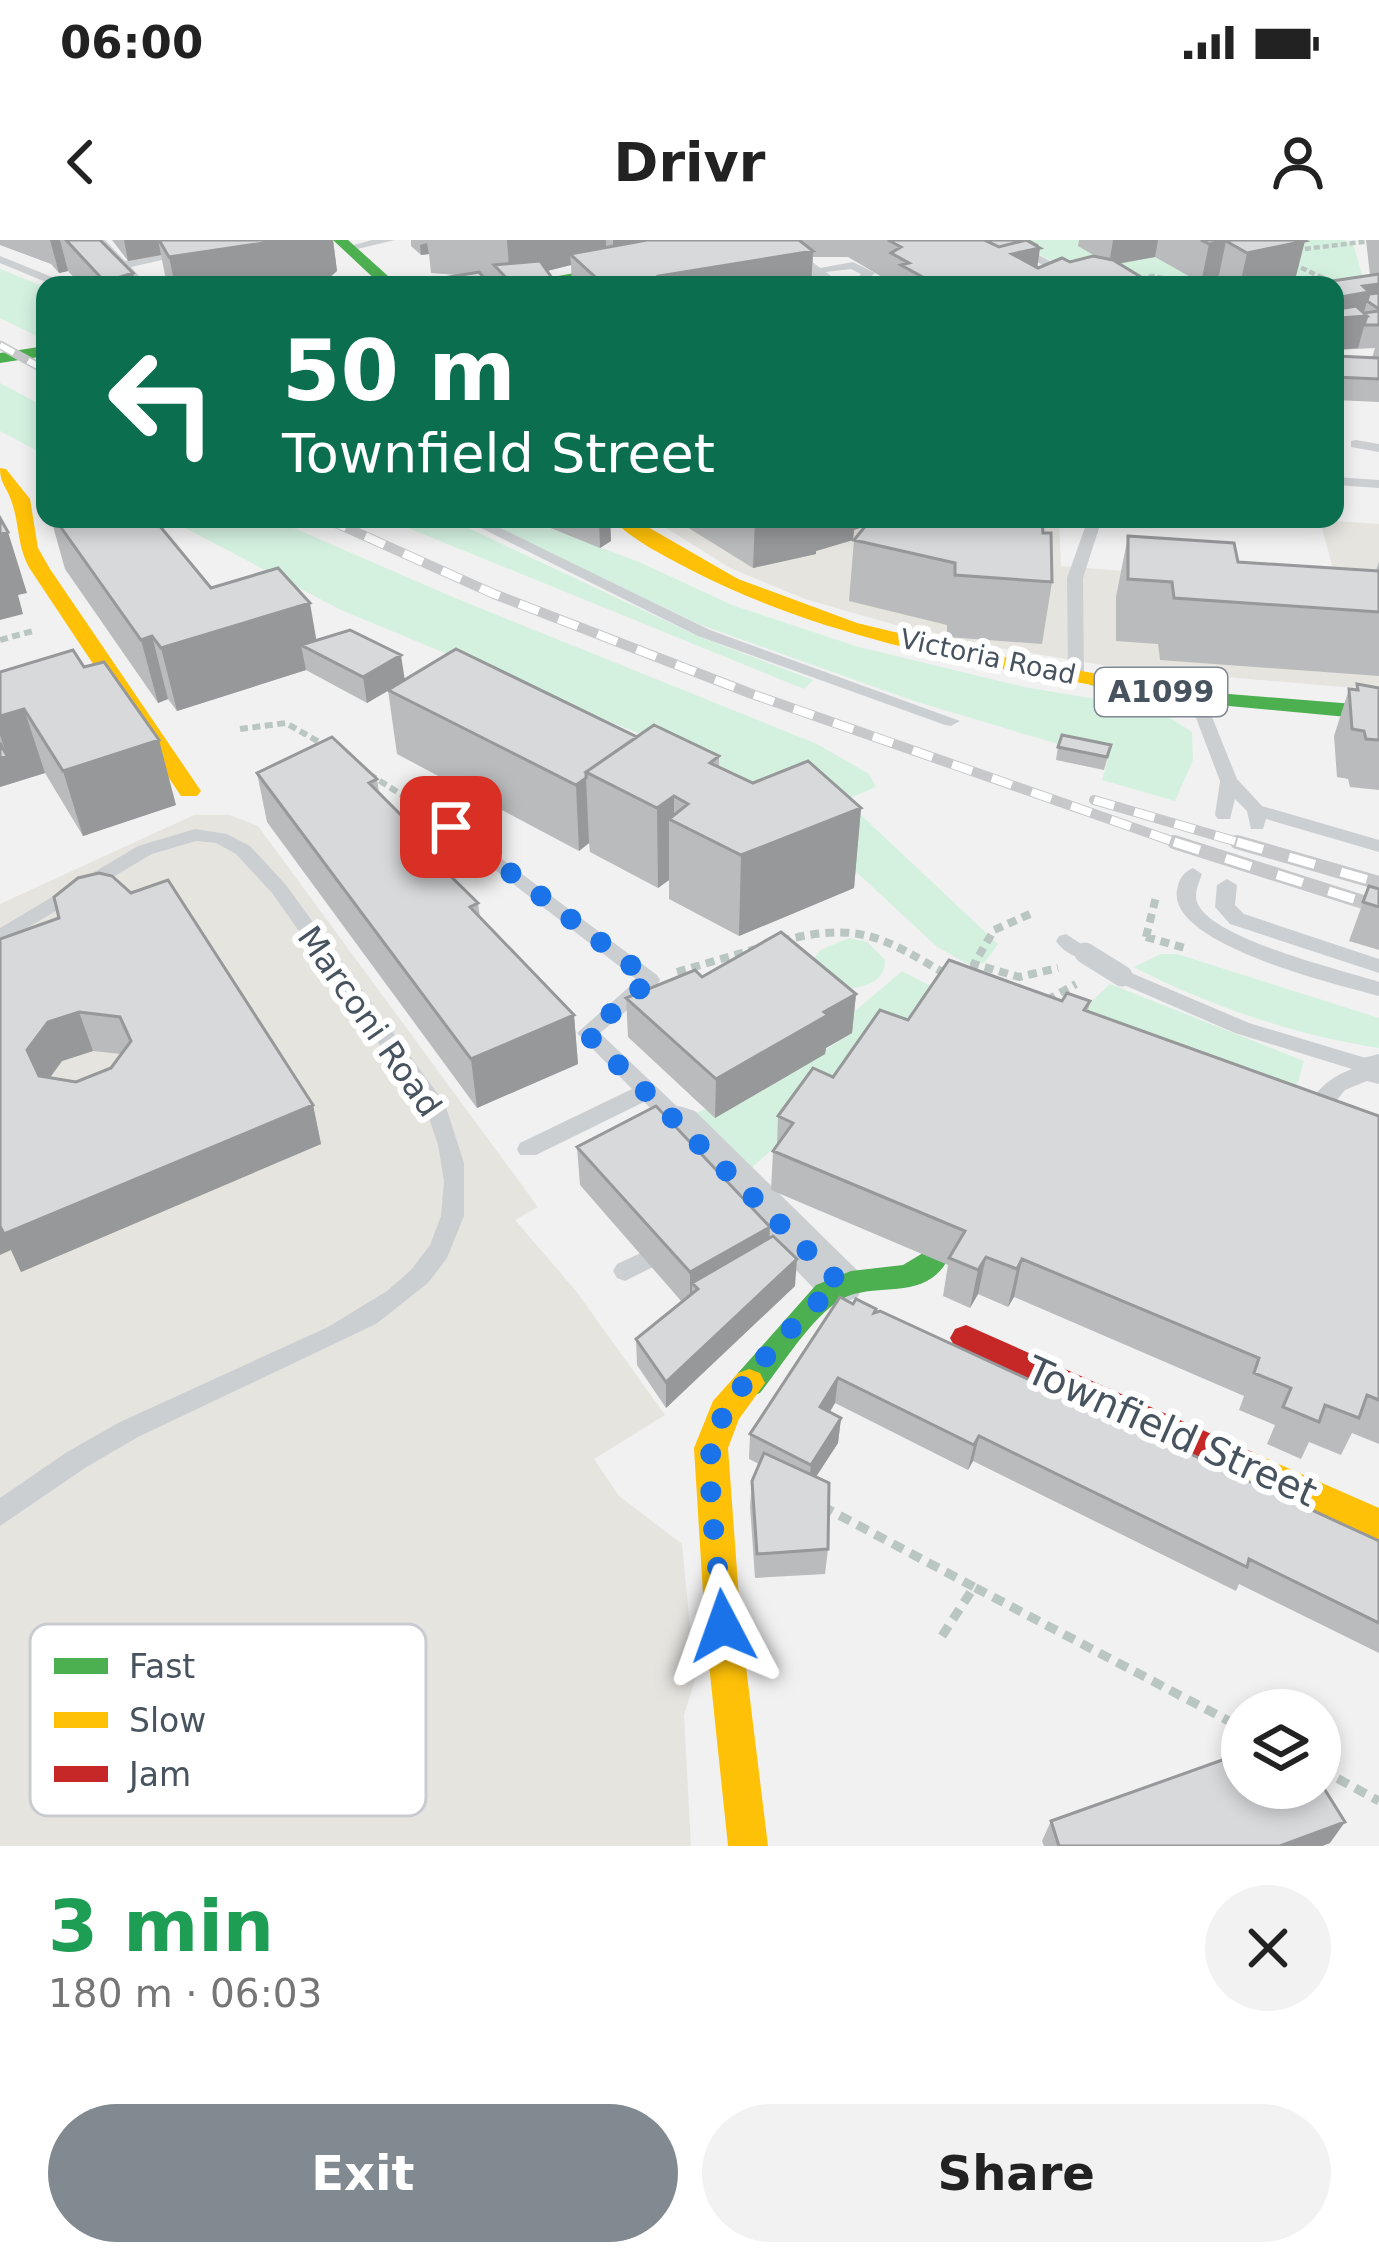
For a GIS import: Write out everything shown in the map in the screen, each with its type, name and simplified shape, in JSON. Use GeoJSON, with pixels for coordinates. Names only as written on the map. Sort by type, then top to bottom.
{"type":"FeatureCollection","features":[{"type":"Feature","properties":{"kind":"street"},"geometry":{"type":"LineString","coordinates":[[584,276],[782,242],[817,276]]}},
{"type":"Feature","properties":{"kind":"street"},"geometry":{"type":"LineString","coordinates":[[344,244],[380,276]]}},
{"type":"Feature","properties":{"kind":"street"},"geometry":{"type":"LineString","coordinates":[[0,358],[36,352]]}},
{"type":"Feature","properties":{"kind":"street"},"geometry":{"type":"LineString","coordinates":[[0,472],[21,499],[28,548],[40,569],[189,791]]}},
{"type":"Feature","properties":{"kind":"street","name":"Victoria Road"},"geometry":{"type":"LineString","coordinates":[[634,528],[681,562],[806,613],[945,650],[1196,698],[1379,712]]}},
{"type":"Feature","properties":{"kind":"street"},"geometry":{"type":"LineString","coordinates":[[663,1106],[744,1201],[840,1283]]}},
{"type":"Feature","properties":{"kind":"street"},"geometry":{"type":"LineString","coordinates":[[748,1846],[723,1626],[711,1448],[725,1411],[806,1314],[840,1283],[914,1278],[933,1258]]}},
{"type":"Feature","properties":{"kind":"street","name":"Townfield Street"},"geometry":{"type":"LineString","coordinates":[[966,1338],[1379,1525]]}},
{"type":"Feature","properties":{"kind":"lane"},"geometry":{"type":"LineString","coordinates":[[99,240],[132,276]]}},
{"type":"Feature","properties":{"kind":"lane"},"geometry":{"type":"LineString","coordinates":[[344,244],[389,240]]}},
{"type":"Feature","properties":{"kind":"lane"},"geometry":{"type":"LineString","coordinates":[[1003,240],[1071,276]]}},
{"type":"Feature","properties":{"kind":"lane"},"geometry":{"type":"LineString","coordinates":[[123,265],[203,250]]}},
{"type":"Feature","properties":{"kind":"lane"},"geometry":{"type":"LineString","coordinates":[[0,259],[41,276]]}},
{"type":"Feature","properties":{"kind":"lane"},"geometry":{"type":"LineString","coordinates":[[809,271],[853,265],[868,273],[865,276]]}},
{"type":"Feature","properties":{"kind":"lane"},"geometry":{"type":"LineString","coordinates":[[1356,444],[1379,448]]}},
{"type":"Feature","properties":{"kind":"lane"},"geometry":{"type":"LineString","coordinates":[[1344,482],[1379,484]]}},
{"type":"Feature","properties":{"kind":"lane"},"geometry":{"type":"LineString","coordinates":[[487,528],[704,633],[951,721]]}},
{"type":"Feature","properties":{"kind":"lane"},"geometry":{"type":"LineString","coordinates":[[1076,677],[1075,578],[1092,528]]}},
{"type":"Feature","properties":{"kind":"lane"},"geometry":{"type":"LineString","coordinates":[[1196,698],[1229,781],[1257,818],[1379,846]]}},
{"type":"Feature","properties":{"kind":"lane"},"geometry":{"type":"LineString","coordinates":[[1224,815],[1229,781]]}},
{"type":"Feature","properties":{"kind":"lane"},"geometry":{"type":"LineString","coordinates":[[451,827],[650,980],[587,1034],[663,1106],[528,1149]]}},
{"type":"Feature","properties":{"kind":"lane","name":"Marconi Road"},"geometry":{"type":"LineString","coordinates":[[0,937],[170,840],[195,835],[220,838],[243,850],[279,890],[437,1110],[452,1148],[457,1193],[441,1248],[422,1274],[378,1309],[100,1444],[51,1472],[0,1514]]}},
{"type":"Feature","properties":{"kind":"lane"},"geometry":{"type":"LineString","coordinates":[[1193,874],[1186,889],[1187,904],[1198,920],[1221,936],[1379,988]]}},
{"type":"Feature","properties":{"kind":"lane"},"geometry":{"type":"LineString","coordinates":[[1227,885],[1225,907],[1237,919],[1379,966]]}},
{"type":"Feature","properties":{"kind":"lane"},"geometry":{"type":"LineString","coordinates":[[1081,956],[1242,1028],[1378,1069]]}},
{"type":"Feature","properties":{"kind":"lane"},"geometry":{"type":"LineString","coordinates":[[1302,1132],[1329,1089],[1348,1076],[1378,1069]]}},
{"type":"Feature","properties":{"kind":"path"},"geometry":{"type":"LineString","coordinates":[[1291,251],[1379,240]]}},
{"type":"Feature","properties":{"kind":"path"},"geometry":{"type":"LineString","coordinates":[[1281,257],[1314,276]]}},
{"type":"Feature","properties":{"kind":"path"},"geometry":{"type":"LineString","coordinates":[[1344,287],[1349,289]]}},
{"type":"Feature","properties":{"kind":"path"},"geometry":{"type":"LineString","coordinates":[[239,729],[286,723],[334,751]]}},
{"type":"Feature","properties":{"kind":"path"},"geometry":{"type":"LineString","coordinates":[[352,763],[451,827]]}},
{"type":"Feature","properties":{"kind":"path"},"geometry":{"type":"LineString","coordinates":[[1030,914],[994,930],[974,964],[1018,977],[1049,973]]}},
{"type":"Feature","properties":{"kind":"path"},"geometry":{"type":"LineString","coordinates":[[650,980],[843,927],[869,929],[887,937],[955,980]]}},
{"type":"Feature","properties":{"kind":"path"},"geometry":{"type":"LineString","coordinates":[[1131,942],[1146,937]]}},
{"type":"Feature","properties":{"kind":"path"},"geometry":{"type":"LineString","coordinates":[[1040,1003],[1081,956]]}},
{"type":"Feature","properties":{"kind":"path"},"geometry":{"type":"LineString","coordinates":[[818,1504],[1221,1717]]}},
{"type":"Feature","properties":{"kind":"path"},"geometry":{"type":"LineString","coordinates":[[942,1636],[974,1586]]}},
{"type":"Feature","properties":{"kind":"path"},"geometry":{"type":"LineString","coordinates":[[1341,1780],[1379,1801]]}},
{"type":"Feature","properties":{"kind":"shaded area"},"geometry":{"type":"Polygon","coordinates":[[[1344,522],[1379,524],[1379,690],[1121,668],[944,639],[805,599],[730,568],[666,528],[1059,528],[1061,566],[1338,588],[1322,528],[1344,528],[1344,522]]]}},
{"type":"Feature","properties":{"kind":"shaded area"},"geometry":{"type":"Polygon","coordinates":[[[194,815],[230,815],[258,826],[538,1207],[515,1220],[576,1291],[665,1415],[594,1459],[619,1496],[682,1544],[695,1680],[684,1715],[691,1846],[0,1846],[0,904],[194,815]]]}},
{"type":"Feature","properties":{"kind":"green space"},"geometry":{"type":"Polygon","coordinates":[[[1011,240],[1345,240],[1354,247],[1367,292],[1344,299],[1344,276],[1081,276],[1011,240]]]}},
{"type":"Feature","properties":{"kind":"green space"},"geometry":{"type":"Polygon","coordinates":[[[0,269],[36,283],[36,336],[0,318],[0,269]]]}},
{"type":"Feature","properties":{"kind":"green space"},"geometry":{"type":"Polygon","coordinates":[[[0,383],[36,402],[36,450],[0,431],[0,383]]]}},
{"type":"Feature","properties":{"kind":"green space"},"geometry":{"type":"Polygon","coordinates":[[[185,528],[294,528],[817,744],[869,774],[876,787],[845,800],[998,944],[984,963],[967,964],[936,946],[837,854],[657,741],[341,610],[185,528]]]}},
{"type":"Feature","properties":{"kind":"green space"},"geometry":{"type":"Polygon","coordinates":[[[408,528],[468,528],[700,637],[813,680],[804,689],[408,528]]]}},
{"type":"Feature","properties":{"kind":"green space"},"geometry":{"type":"Polygon","coordinates":[[[498,528],[549,528],[732,605],[859,647],[1024,687],[1156,709],[1192,732],[1193,760],[1175,801],[1102,780],[1108,759],[914,701],[701,625],[498,528]]]}},
{"type":"Feature","properties":{"kind":"green space"},"geometry":{"type":"Polygon","coordinates":[[[849,938],[867,942],[885,960],[878,978],[847,989],[811,963],[820,950],[849,938]]]}},
{"type":"Feature","properties":{"kind":"green space"},"geometry":{"type":"Polygon","coordinates":[[[1161,954],[1177,954],[1379,1018],[1379,1048],[1253,1017],[1134,967],[1161,954]]]}},
{"type":"Feature","properties":{"kind":"green space"},"geometry":{"type":"Polygon","coordinates":[[[902,971],[946,994],[747,1172],[690,1116],[705,1109],[716,1118],[852,1033],[841,1023],[902,971]]]}},
{"type":"Feature","properties":{"kind":"green space"},"geometry":{"type":"Polygon","coordinates":[[[1110,984],[1304,1061],[1298,1082],[1274,1121],[1086,1016],[1087,1006],[1110,984]]]}},
{"type":"Feature","properties":{"kind":"building"},"geometry":{"type":"Polygon","coordinates":[[[66,240],[100,240],[133,273],[99,276],[66,240]]]}},
{"type":"Feature","properties":{"kind":"building"},"geometry":{"type":"Polygon","coordinates":[[[159,240],[284,240],[169,257],[159,240]]]}},
{"type":"Feature","properties":{"kind":"building"},"geometry":{"type":"Polygon","coordinates":[[[647,240],[799,240],[813,251],[659,276],[594,276],[570,254],[647,240]]]}},
{"type":"Feature","properties":{"kind":"building"},"geometry":{"type":"Polygon","coordinates":[[[888,240],[984,240],[999,247],[1026,240],[1040,248],[1012,254],[1038,268],[1062,258],[1070,262],[1093,256],[1113,260],[1139,276],[921,276],[891,253],[901,247],[888,240]]]}},
{"type":"Feature","properties":{"kind":"building"},"geometry":{"type":"Polygon","coordinates":[[[985,240],[1026,240],[999,247],[985,240]]]}},
{"type":"Feature","properties":{"kind":"building"},"geometry":{"type":"Polygon","coordinates":[[[1201,240],[1305,241],[1247,253],[1226,241],[1209,244],[1201,240]]]}},
{"type":"Feature","properties":{"kind":"building"},"geometry":{"type":"Polygon","coordinates":[[[540,261],[551,276],[504,276],[494,265],[540,261]]]}},
{"type":"Feature","properties":{"kind":"building"},"geometry":{"type":"Polygon","coordinates":[[[1379,274],[1379,284],[1363,286],[1369,292],[1344,296],[1344,279],[1379,274]]]}},
{"type":"Feature","properties":{"kind":"building"},"geometry":{"type":"Polygon","coordinates":[[[1379,293],[1379,309],[1367,301],[1369,294],[1379,293]]]}},
{"type":"Feature","properties":{"kind":"building"},"geometry":{"type":"Polygon","coordinates":[[[1356,306],[1367,316],[1344,318],[1344,307],[1356,306]]]}},
{"type":"Feature","properties":{"kind":"building"},"geometry":{"type":"Polygon","coordinates":[[[1379,311],[1379,325],[1364,325],[1364,313],[1379,311]]]}},
{"type":"Feature","properties":{"kind":"building"},"geometry":{"type":"Polygon","coordinates":[[[1344,356],[1379,358],[1379,379],[1344,377],[1344,356]]]}},
{"type":"Feature","properties":{"kind":"building"},"geometry":{"type":"Polygon","coordinates":[[[61,528],[161,528],[211,588],[278,568],[310,603],[161,648],[152,636],[141,640],[61,528]]]}},
{"type":"Feature","properties":{"kind":"building"},"geometry":{"type":"Polygon","coordinates":[[[864,528],[1043,528],[1043,533],[1051,533],[1052,582],[955,575],[955,563],[854,540],[864,528]]]}},
{"type":"Feature","properties":{"kind":"building"},"geometry":{"type":"Polygon","coordinates":[[[1128,536],[1234,543],[1238,562],[1379,571],[1379,612],[1174,598],[1172,582],[1128,579],[1128,536]]]}},
{"type":"Feature","properties":{"kind":"building"},"geometry":{"type":"Polygon","coordinates":[[[350,630],[401,655],[363,677],[301,645],[350,630]]]}},
{"type":"Feature","properties":{"kind":"building"},"geometry":{"type":"Polygon","coordinates":[[[456,649],[637,737],[586,772],[586,778],[576,785],[388,690],[456,649]]]}},
{"type":"Feature","properties":{"kind":"building"},"geometry":{"type":"Polygon","coordinates":[[[73,650],[84,667],[104,662],[159,740],[63,771],[24,709],[0,716],[0,672],[73,650]]]}},
{"type":"Feature","properties":{"kind":"building"},"geometry":{"type":"Polygon","coordinates":[[[1357,684],[1379,688],[1379,740],[1366,739],[1364,731],[1352,729],[1349,689],[1358,690],[1357,684]]]}},
{"type":"Feature","properties":{"kind":"building"},"geometry":{"type":"Polygon","coordinates":[[[654,725],[719,756],[710,763],[753,783],[808,761],[861,808],[741,855],[669,819],[688,804],[674,796],[657,808],[586,772],[654,725]]]}},
{"type":"Feature","properties":{"kind":"building"},"geometry":{"type":"Polygon","coordinates":[[[1062,735],[1111,745],[1107,757],[1058,747],[1062,735]]]}},
{"type":"Feature","properties":{"kind":"building"},"geometry":{"type":"Polygon","coordinates":[[[332,737],[377,779],[369,783],[426,840],[418,844],[478,903],[470,907],[574,1015],[471,1059],[257,773],[332,737]]]}},
{"type":"Feature","properties":{"kind":"building"},"geometry":{"type":"Polygon","coordinates":[[[99,873],[112,876],[131,893],[168,880],[313,1105],[4,1234],[0,1226],[0,939],[59,918],[54,897],[78,878],[99,873]],[[79,1012],[48,1022],[27,1050],[39,1076],[76,1082],[111,1068],[131,1041],[120,1017],[79,1012]]]}},
{"type":"Feature","properties":{"kind":"building"},"geometry":{"type":"Polygon","coordinates":[[[1369,886],[1379,889],[1379,907],[1363,902],[1369,886]]]}},
{"type":"Feature","properties":{"kind":"building"},"geometry":{"type":"Polygon","coordinates":[[[781,932],[856,994],[716,1079],[626,998],[695,970],[702,977],[781,932]]]}},
{"type":"Feature","properties":{"kind":"building"},"geometry":{"type":"Polygon","coordinates":[[[949,960],[1062,1001],[1067,993],[1090,1001],[1084,1010],[1379,1116],[1379,1400],[1367,1395],[1359,1418],[1325,1405],[1319,1422],[1283,1407],[1291,1388],[1254,1373],[1259,1358],[1022,1259],[1017,1269],[986,1257],[978,1270],[949,1258],[965,1231],[773,1151],[793,1123],[778,1116],[813,1068],[833,1077],[880,1010],[908,1020],[949,960]]]}},
{"type":"Feature","properties":{"kind":"building"},"geometry":{"type":"Polygon","coordinates":[[[656,1106],[770,1227],[690,1272],[577,1147],[656,1106]]]}},
{"type":"Feature","properties":{"kind":"building"},"geometry":{"type":"Polygon","coordinates":[[[773,1236],[797,1259],[666,1382],[636,1339],[698,1289],[692,1283],[773,1236]]]}},
{"type":"Feature","properties":{"kind":"building"},"geometry":{"type":"Polygon","coordinates":[[[840,1297],[853,1304],[856,1299],[876,1309],[874,1313],[880,1311],[1379,1541],[1379,1623],[1249,1559],[1247,1567],[979,1436],[974,1445],[838,1378],[820,1407],[841,1418],[811,1465],[750,1434],[840,1297]]]}},
{"type":"Feature","properties":{"kind":"building"},"geometry":{"type":"Polygon","coordinates":[[[764,1453],[829,1483],[828,1549],[757,1554],[752,1481],[764,1453]]]}},
{"type":"Feature","properties":{"kind":"building"},"geometry":{"type":"Polygon","coordinates":[[[1221,1760],[1221,1809],[1337,1809],[1345,1822],[1280,1846],[1059,1846],[1051,1821],[1221,1760]]]}},
{"type":"Feature","properties":{"kind":"railway"},"geometry":{"type":"LineString","coordinates":[[0,345],[36,365]]}},
{"type":"Feature","properties":{"kind":"railway"},"geometry":{"type":"LineString","coordinates":[[347,528],[494,594],[752,694],[1179,843]]}},
{"type":"Feature","properties":{"kind":"railway"},"geometry":{"type":"LineString","coordinates":[[1094,800],[1248,845]]}},
{"type":"Feature","properties":{"kind":"railway"},"geometry":{"type":"LineString","coordinates":[[1174,842],[1179,843]]}},
{"type":"Feature","properties":{"kind":"railway"},"geometry":{"type":"LineString","coordinates":[[1237,842],[1379,883]]}},
{"type":"Feature","properties":{"kind":"railway"},"geometry":{"type":"LineString","coordinates":[[1179,843],[1379,907]]}},
{"type":"Feature","properties":{"kind":"railway"},"geometry":{"type":"LineString","coordinates":[[1179,843],[1183,845]]}},
{"type":"Feature","properties":{"kind":"traffic: fast"},"geometry":{"type":"LineString","coordinates":[[340,240],[380,276]]}},
{"type":"Feature","properties":{"kind":"traffic: fast"},"geometry":{"type":"LineString","coordinates":[[569,276],[791,240]]}},
{"type":"Feature","properties":{"kind":"traffic: fast"},"geometry":{"type":"LineString","coordinates":[[0,358],[36,352]]}},
{"type":"Feature","properties":{"kind":"traffic: fast"},"geometry":{"type":"LineString","coordinates":[[1098,680],[1229,700],[1379,713]]}},
{"type":"Feature","properties":{"kind":"traffic: fast"},"geometry":{"type":"LineString","coordinates":[[749,1383],[827,1294],[851,1283],[912,1275],[933,1259]]}},
{"type":"Feature","properties":{"kind":"traffic: slow"},"geometry":{"type":"LineString","coordinates":[[0,473],[21,499],[28,548],[40,569],[189,791]]}},
{"type":"Feature","properties":{"kind":"traffic: slow"},"geometry":{"type":"LineString","coordinates":[[635,528],[731,583],[849,627],[1098,680]]}},
{"type":"Feature","properties":{"kind":"traffic: slow"},"geometry":{"type":"LineString","coordinates":[[748,1846],[723,1626],[711,1448],[725,1411],[749,1383]]}},
{"type":"Feature","properties":{"kind":"traffic: slow"},"geometry":{"type":"LineString","coordinates":[[1240,1462],[1379,1525]]}},
{"type":"Feature","properties":{"kind":"traffic: jam"},"geometry":{"type":"LineString","coordinates":[[966,1338],[1240,1462]]}},
{"type":"Feature","properties":{"kind":"route"},"geometry":{"type":"LineString","coordinates":[[451,827],[650,980],[587,1034],[840,1283],[806,1314],[725,1411],[711,1448],[723,1626]]}}]}
